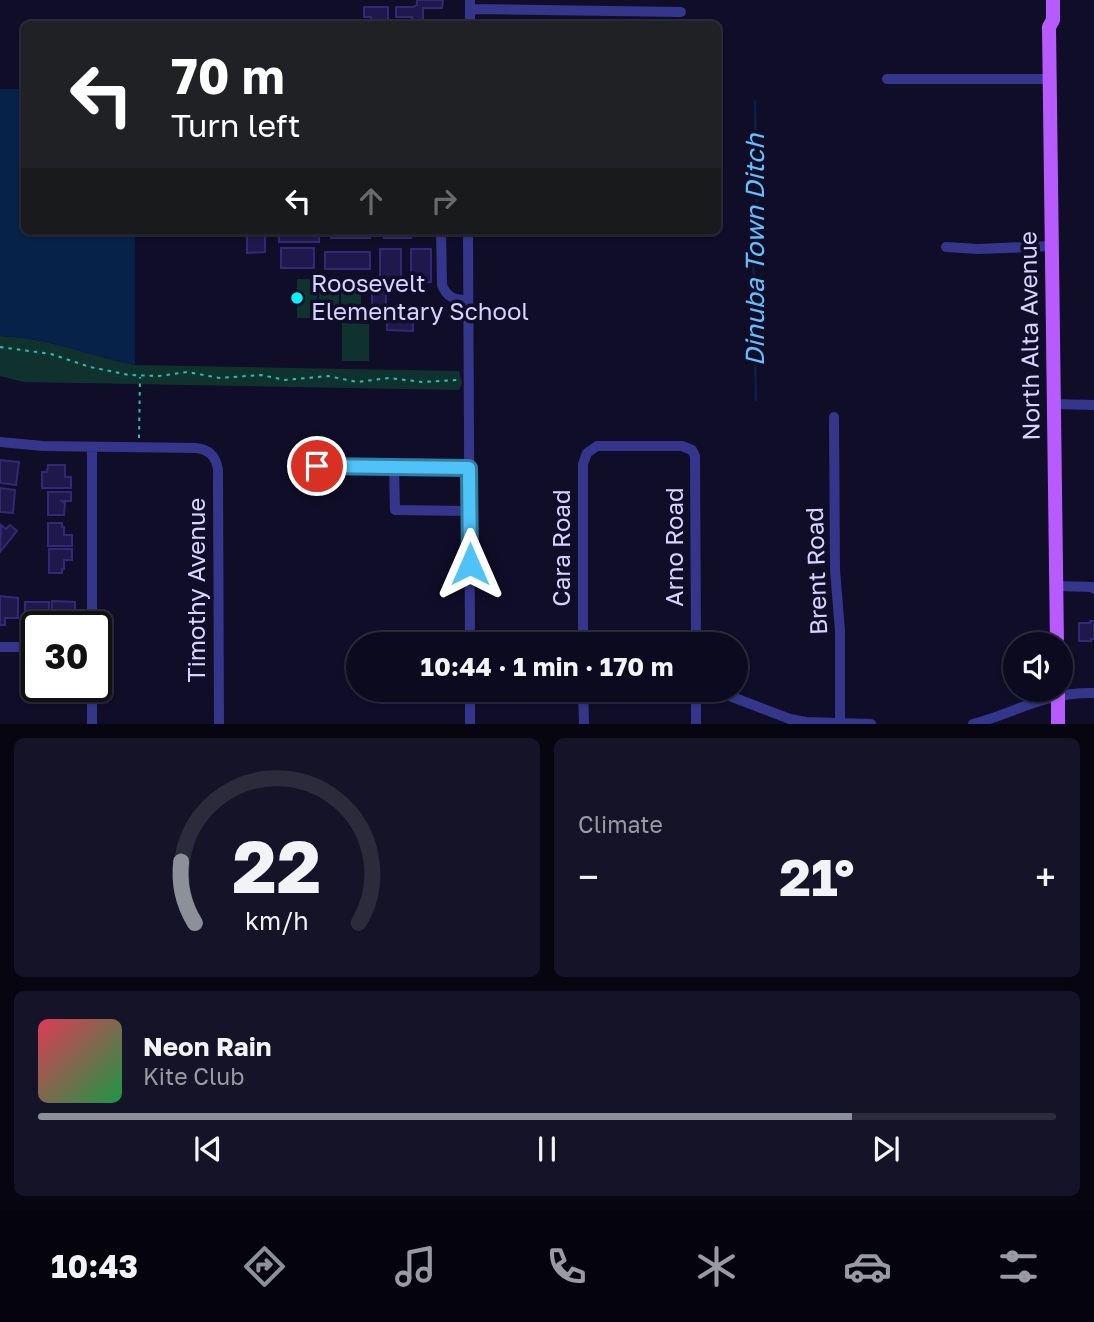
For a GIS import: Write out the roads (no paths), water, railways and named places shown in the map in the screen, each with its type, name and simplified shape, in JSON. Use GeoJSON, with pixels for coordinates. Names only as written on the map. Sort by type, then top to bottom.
{"type":"FeatureCollection","features":[{"type":"Feature","properties":{"kind":"main road","name":"North Alta Avenue"},"geometry":{"type":"LineString","coordinates":[[1043,0],[1044,19],[1049,27],[1051,79],[1058,632]]}},
{"type":"Feature","properties":{"kind":"main road","name":"North Alta Avenue"},"geometry":{"type":"LineString","coordinates":[[1049,27],[1053,20],[1053,0]]}},
{"type":"Feature","properties":{"kind":"main road"},"geometry":{"type":"LineString","coordinates":[[1058,702],[1058,723]]}},
{"type":"Feature","properties":{"kind":"street"},"geometry":{"type":"LineString","coordinates":[[470,5],[681,12]]}},
{"type":"Feature","properties":{"kind":"street"},"geometry":{"type":"LineString","coordinates":[[887,79],[1051,79]]}},
{"type":"Feature","properties":{"kind":"street"},"geometry":{"type":"LineString","coordinates":[[441,235],[444,292],[453,298],[468,300]]}},
{"type":"Feature","properties":{"kind":"street"},"geometry":{"type":"LineString","coordinates":[[468,235],[470,632]]}},
{"type":"Feature","properties":{"kind":"street"},"geometry":{"type":"LineString","coordinates":[[946,247],[1052,246]]}},
{"type":"Feature","properties":{"kind":"street"},"geometry":{"type":"LineString","coordinates":[[1053,404],[1094,405]]}},
{"type":"Feature","properties":{"kind":"street","name":"Brent Road"},"geometry":{"type":"LineString","coordinates":[[834,416],[840,723]]}},
{"type":"Feature","properties":{"kind":"street"},"geometry":{"type":"LineString","coordinates":[[0,442],[92,447],[92,611]]}},
{"type":"Feature","properties":{"kind":"street","name":"Arno Road"},"geometry":{"type":"LineString","coordinates":[[587,453],[597,446],[682,446],[692,450],[696,460],[696,632]]}},
{"type":"Feature","properties":{"kind":"street","name":"Timothy Avenue"},"geometry":{"type":"LineString","coordinates":[[92,447],[195,448],[214,456],[218,470],[219,723]]}},
{"type":"Feature","properties":{"kind":"street","name":"Cara Road"},"geometry":{"type":"LineString","coordinates":[[583,632],[583,464],[587,453]]}},
{"type":"Feature","properties":{"kind":"street"},"geometry":{"type":"LineString","coordinates":[[317,466],[469,468]]}},
{"type":"Feature","properties":{"kind":"street"},"geometry":{"type":"LineString","coordinates":[[394,468],[395,510],[469,511]]}},
{"type":"Feature","properties":{"kind":"street"},"geometry":{"type":"LineString","coordinates":[[1057,586],[1094,589]]}},
{"type":"Feature","properties":{"kind":"street"},"geometry":{"type":"LineString","coordinates":[[0,647],[21,647]]}},
{"type":"Feature","properties":{"kind":"street"},"geometry":{"type":"LineString","coordinates":[[1073,692],[1094,693]]}},
{"type":"Feature","properties":{"kind":"street"},"geometry":{"type":"LineString","coordinates":[[92,702],[92,723]]}},
{"type":"Feature","properties":{"kind":"street"},"geometry":{"type":"LineString","coordinates":[[470,702],[470,723]]}},
{"type":"Feature","properties":{"kind":"street"},"geometry":{"type":"LineString","coordinates":[[583,702],[584,723]]}},
{"type":"Feature","properties":{"kind":"street"},"geometry":{"type":"LineString","coordinates":[[696,702],[696,723]]}},
{"type":"Feature","properties":{"kind":"street"},"geometry":{"type":"LineString","coordinates":[[745,702],[806,723],[871,723]]}},
{"type":"Feature","properties":{"kind":"street"},"geometry":{"type":"LineString","coordinates":[[973,723],[1031,702]]}},
{"type":"Feature","properties":{"kind":"water"},"geometry":{"type":"Polygon","coordinates":[[[0,89],[21,89],[21,235],[135,235],[135,365],[51,343],[0,336],[0,89]]]}},
{"type":"Feature","properties":{"kind":"waterway","name":"Dinuba Town Ditch"},"geometry":{"type":"LineString","coordinates":[[755,101],[757,209],[753,245],[756,400]]}},
{"type":"Feature","properties":{"kind":"place","name":"Roosevelt Elementary School"},"geometry":{"type":"Point","coordinates":[297,298]}}]}
